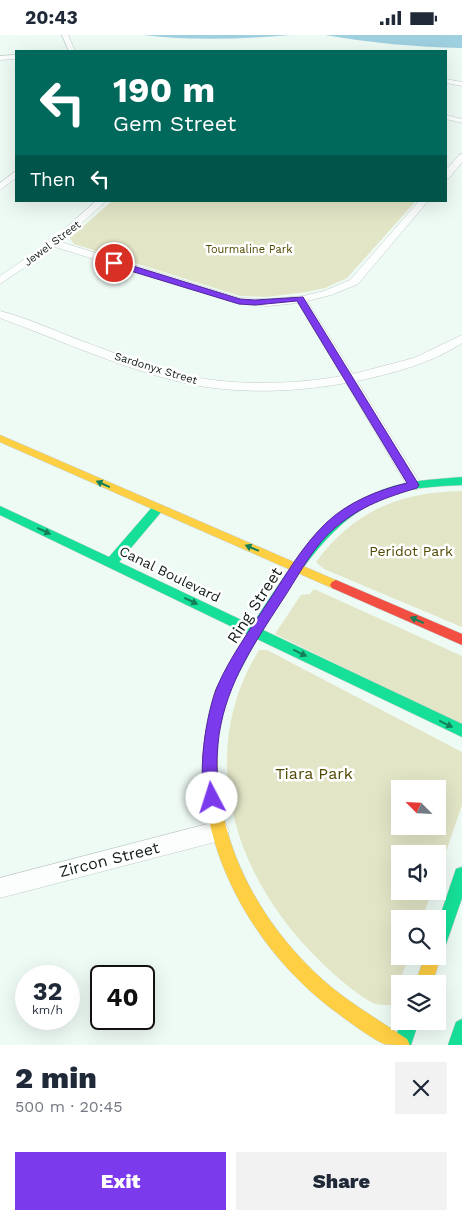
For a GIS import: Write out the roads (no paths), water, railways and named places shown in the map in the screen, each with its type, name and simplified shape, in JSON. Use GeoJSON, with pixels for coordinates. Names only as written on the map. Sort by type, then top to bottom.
{"type":"FeatureCollection","features":[{"type":"Feature","properties":{"kind":"street"},"geometry":{"type":"LineString","coordinates":[[65,35],[72,50]]}},
{"type":"Feature","properties":{"kind":"street"},"geometry":{"type":"LineString","coordinates":[[0,59],[15,57]]}},
{"type":"Feature","properties":{"kind":"street"},"geometry":{"type":"LineString","coordinates":[[447,81],[462,84]]}},
{"type":"Feature","properties":{"kind":"street"},"geometry":{"type":"LineString","coordinates":[[447,117],[462,121]]}},
{"type":"Feature","properties":{"kind":"street"},"geometry":{"type":"LineString","coordinates":[[447,160],[460,160]]}},
{"type":"Feature","properties":{"kind":"street"},"geometry":{"type":"LineString","coordinates":[[447,175],[460,160]]}},
{"type":"Feature","properties":{"kind":"street"},"geometry":{"type":"LineString","coordinates":[[0,187],[15,175]]}},
{"type":"Feature","properties":{"kind":"street","name":"Jewel Street"},"geometry":{"type":"LineString","coordinates":[[0,281],[54,243],[101,202]]}},
{"type":"Feature","properties":{"kind":"street"},"geometry":{"type":"LineString","coordinates":[[54,243],[239,301],[255,303],[300,299],[333,291],[354,282],[423,202]]}},
{"type":"Feature","properties":{"kind":"street"},"geometry":{"type":"LineString","coordinates":[[300,299],[414,485]]}},
{"type":"Feature","properties":{"kind":"street","name":"Sardonyx Street"},"geometry":{"type":"LineString","coordinates":[[0,314],[141,366],[174,376],[208,383],[269,387],[294,387],[349,379],[412,363],[434,355],[462,338]]}},
{"type":"Feature","properties":{"kind":"street"},"geometry":{"type":"LineString","coordinates":[[0,438],[462,640]]}},
{"type":"Feature","properties":{"kind":"street","name":"Ring Street"},"geometry":{"type":"LineString","coordinates":[[401,1045],[361,1019],[322,990],[295,965],[277,944],[247,899],[235,877],[219,831],[210,780],[213,726],[227,681],[297,567],[322,534],[346,513],[375,497],[414,485],[462,481]]}},
{"type":"Feature","properties":{"kind":"street"},"geometry":{"type":"LineString","coordinates":[[111,563],[158,508]]}},
{"type":"Feature","properties":{"kind":"street","name":"Canal Boulevard"},"geometry":{"type":"LineString","coordinates":[[0,510],[462,731]]}},
{"type":"Feature","properties":{"kind":"street","name":"Zircon Street"},"geometry":{"type":"LineString","coordinates":[[0,887],[219,831]]}},
{"type":"Feature","properties":{"kind":"street"},"geometry":{"type":"LineString","coordinates":[[446,926],[458,898],[462,875]]}},
{"type":"Feature","properties":{"kind":"street"},"geometry":{"type":"LineString","coordinates":[[456,1045],[462,1028]]}},
{"type":"Feature","properties":{"kind":"street"},"geometry":{"type":"LineString","coordinates":[[401,1045],[407,1030]]}},
{"type":"Feature","properties":{"kind":"water"},"geometry":{"type":"Polygon","coordinates":[[[144,35],[290,35],[217,39],[144,35]]]}},
{"type":"Feature","properties":{"kind":"water"},"geometry":{"type":"Polygon","coordinates":[[[325,35],[462,35],[462,48],[393,44],[325,35]]]}},
{"type":"Feature","properties":{"kind":"park label","name":"Tourmaline Park"},"geometry":{"type":"Point","coordinates":[249,249]}},
{"type":"Feature","properties":{"kind":"park label","name":"Peridot Park"},"geometry":{"type":"Point","coordinates":[411,551]}},
{"type":"Feature","properties":{"kind":"park label","name":"Tiara Park"},"geometry":{"type":"Point","coordinates":[314,773]}}]}
